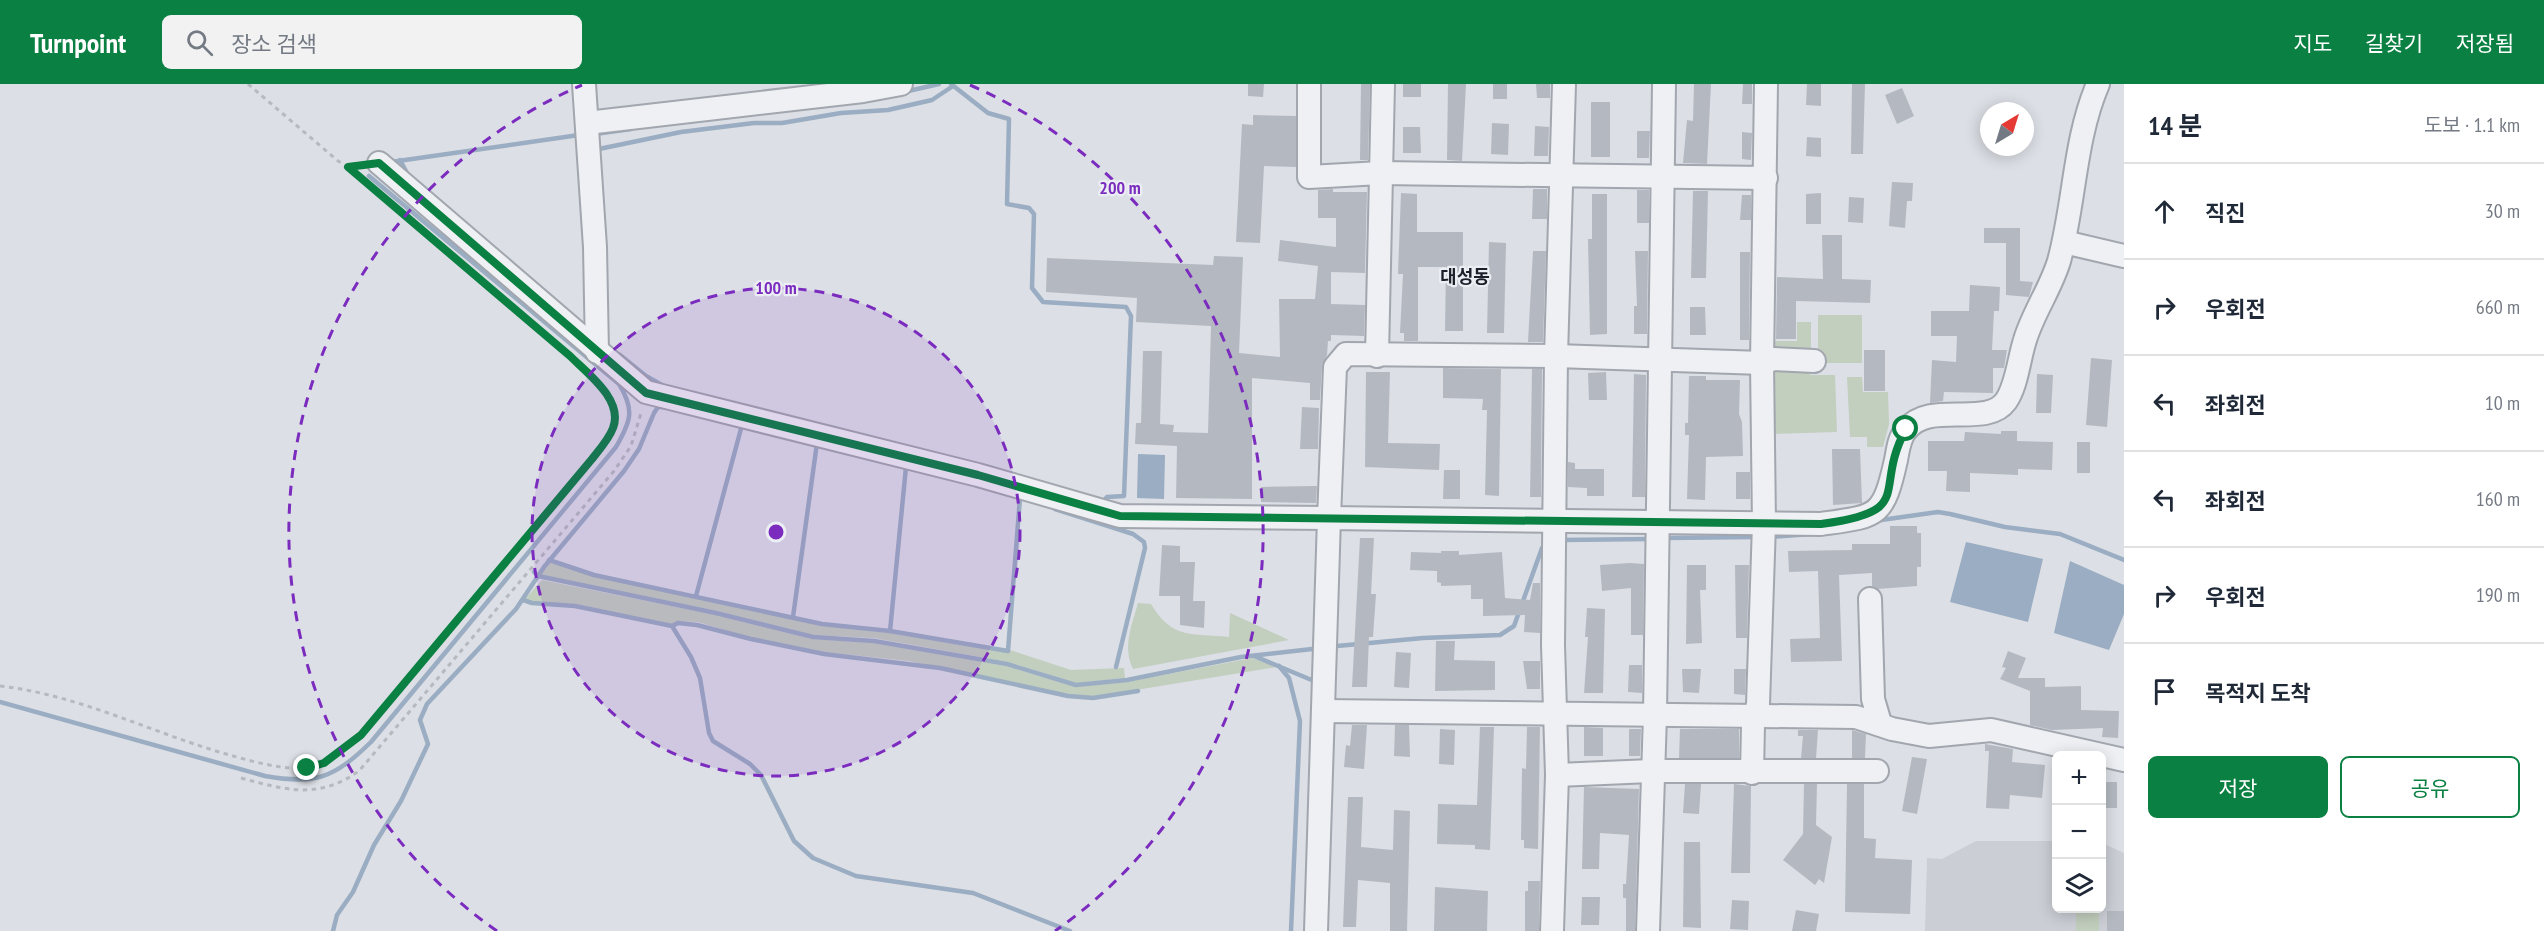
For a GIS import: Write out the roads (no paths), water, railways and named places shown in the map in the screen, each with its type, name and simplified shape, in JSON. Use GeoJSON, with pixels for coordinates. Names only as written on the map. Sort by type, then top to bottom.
{"type":"FeatureCollection","features":[{"type":"Feature","properties":{"kind":"street"},"geometry":{"type":"LineString","coordinates":[[584,84],[597,352]]}},
{"type":"Feature","properties":{"kind":"street"},"geometry":{"type":"LineString","coordinates":[[587,123],[862,91],[901,84]]}},
{"type":"Feature","properties":{"kind":"street"},"geometry":{"type":"LineString","coordinates":[[1309,84],[1309,177],[1380,173],[1766,178]]}},
{"type":"Feature","properties":{"kind":"street"},"geometry":{"type":"LineString","coordinates":[[1377,356],[1383,84]]}},
{"type":"Feature","properties":{"kind":"street"},"geometry":{"type":"LineString","coordinates":[[1552,931],[1557,774],[1554,714],[1556,356],[1564,84]]}},
{"type":"Feature","properties":{"kind":"street"},"geometry":{"type":"LineString","coordinates":[[1648,931],[1654,716],[1664,84]]}},
{"type":"Feature","properties":{"kind":"street"},"geometry":{"type":"LineString","coordinates":[[1752,773],[1755,717],[1758,704],[1763,532],[1762,363],[1766,84]]}},
{"type":"Feature","properties":{"kind":"street"},"geometry":{"type":"LineString","coordinates":[[379,163],[646,393],[978,475],[1120,516],[1329,519],[1555,532],[1763,532],[1856,519],[1873,513],[1889,494],[1901,439],[1906,429],[1930,415],[1991,412],[2000,408],[2008,399],[2025,337],[2058,264],[2064,242],[2080,140],[2098,84]]}},
{"type":"Feature","properties":{"kind":"street"},"geometry":{"type":"LineString","coordinates":[[2064,242],[2124,256]]}},
{"type":"Feature","properties":{"kind":"street"},"geometry":{"type":"LineString","coordinates":[[1317,931],[1335,367],[1346,354],[1658,358],[1762,363],[1774,359],[1814,361]]}},
{"type":"Feature","properties":{"kind":"street"},"geometry":{"type":"LineString","coordinates":[[1870,600],[1874,699],[1880,723]]}},
{"type":"Feature","properties":{"kind":"street"},"geometry":{"type":"LineString","coordinates":[[1324,711],[1856,717],[1880,723],[1892,729],[1929,736],[1991,730],[2124,760]]}},
{"type":"Feature","properties":{"kind":"street"},"geometry":{"type":"LineString","coordinates":[[1557,774],[1651,771],[1752,773],[1877,771]]}},
{"type":"Feature","properties":{"kind":"water"},"geometry":{"type":"Polygon","coordinates":[[[1138,454],[1165,455],[1164,499],[1137,498],[1138,454]]]}},
{"type":"Feature","properties":{"kind":"water"},"geometry":{"type":"Polygon","coordinates":[[[1966,542],[2043,559],[2028,622],[1950,602],[1966,542]]]}},
{"type":"Feature","properties":{"kind":"water"},"geometry":{"type":"Polygon","coordinates":[[[2070,561],[2124,585],[2124,614],[2109,650],[2054,633],[2070,561]]]}},
{"type":"Feature","properties":{"kind":"waterway"},"geometry":{"type":"LineString","coordinates":[[904,92],[939,84]]}},
{"type":"Feature","properties":{"kind":"waterway"},"geometry":{"type":"LineString","coordinates":[[951,84],[988,113],[1009,119],[1007,204],[1029,208],[1034,214],[1032,288],[1043,302],[1126,307],[1131,316],[1124,496],[1107,497],[1103,502]]}},
{"type":"Feature","properties":{"kind":"waterway"},"geometry":{"type":"LineString","coordinates":[[599,149],[681,132],[754,123],[782,123],[841,113],[888,110],[932,100],[953,86]]}},
{"type":"Feature","properties":{"kind":"waterway"},"geometry":{"type":"LineString","coordinates":[[595,134],[631,129]]}},
{"type":"Feature","properties":{"kind":"waterway"},"geometry":{"type":"LineString","coordinates":[[391,162],[579,135]]}},
{"type":"Feature","properties":{"kind":"waterway"},"geometry":{"type":"LineString","coordinates":[[400,160],[407,173]]}},
{"type":"Feature","properties":{"kind":"waterway"},"geometry":{"type":"LineString","coordinates":[[0,702],[265,776],[298,780],[323,776],[346,764],[371,742],[616,447],[629,416],[627,401],[619,384],[369,176]]}},
{"type":"Feature","properties":{"kind":"waterway"},"geometry":{"type":"LineString","coordinates":[[620,355],[646,376],[662,385]]}},
{"type":"Feature","properties":{"kind":"waterway"},"geometry":{"type":"LineString","coordinates":[[333,931],[337,915],[353,892],[374,845],[401,801],[428,744],[420,720],[427,704],[516,609],[544,567],[624,471],[639,449],[654,413],[658,407],[664,407]]}},
{"type":"Feature","properties":{"kind":"waterway"},"geometry":{"type":"LineString","coordinates":[[696,596],[742,425]]}},
{"type":"Feature","properties":{"kind":"waterway"},"geometry":{"type":"LineString","coordinates":[[793,617],[817,443]]}},
{"type":"Feature","properties":{"kind":"waterway"},"geometry":{"type":"LineString","coordinates":[[890,631],[906,467]]}},
{"type":"Feature","properties":{"kind":"waterway"},"geometry":{"type":"LineString","coordinates":[[549,560],[594,575],[822,624],[890,631],[1008,651],[1020,498]]}},
{"type":"Feature","properties":{"kind":"waterway"},"geometry":{"type":"LineString","coordinates":[[1055,509],[1133,534],[1144,542],[1145,548],[1116,667]]}},
{"type":"Feature","properties":{"kind":"waterway"},"geometry":{"type":"LineString","coordinates":[[1874,521],[1938,512],[2005,527],[2060,534],[2124,560]]}},
{"type":"Feature","properties":{"kind":"waterway"},"geometry":{"type":"LineString","coordinates":[[1770,537],[1810,534]]}},
{"type":"Feature","properties":{"kind":"waterway"},"geometry":{"type":"LineString","coordinates":[[1665,538],[1756,537]]}},
{"type":"Feature","properties":{"kind":"waterway"},"geometry":{"type":"LineString","coordinates":[[1561,540],[1651,539]]}},
{"type":"Feature","properties":{"kind":"waterway"},"geometry":{"type":"LineString","coordinates":[[1337,646],[1423,638],[1500,635],[1514,626],[1542,548],[1547,544]]}},
{"type":"Feature","properties":{"kind":"waterway"},"geometry":{"type":"LineString","coordinates":[[534,572],[538,576],[716,613],[813,637],[874,641],[1007,664],[1076,685],[1127,680],[1241,657],[1312,649]]}},
{"type":"Feature","properties":{"kind":"waterway"},"geometry":{"type":"LineString","coordinates":[[523,600],[532,603],[575,606],[672,626],[691,657],[700,678],[709,733],[713,741],[750,764],[761,775],[794,841],[813,858],[856,876],[973,893],[1070,931]]}},
{"type":"Feature","properties":{"kind":"waterway"},"geometry":{"type":"LineString","coordinates":[[672,626],[678,623],[697,625],[824,654],[940,668],[1068,696],[1093,698],[1138,691]]}},
{"type":"Feature","properties":{"kind":"waterway"},"geometry":{"type":"LineString","coordinates":[[1254,656],[1314,681],[1314,685]]}},
{"type":"Feature","properties":{"kind":"waterway"},"geometry":{"type":"LineString","coordinates":[[1279,666],[1289,678],[1300,721],[1291,931]]}},
{"type":"Feature","properties":{"kind":"district","name":"대성동"},"geometry":{"type":"Point","coordinates":[1465,277]}}]}
